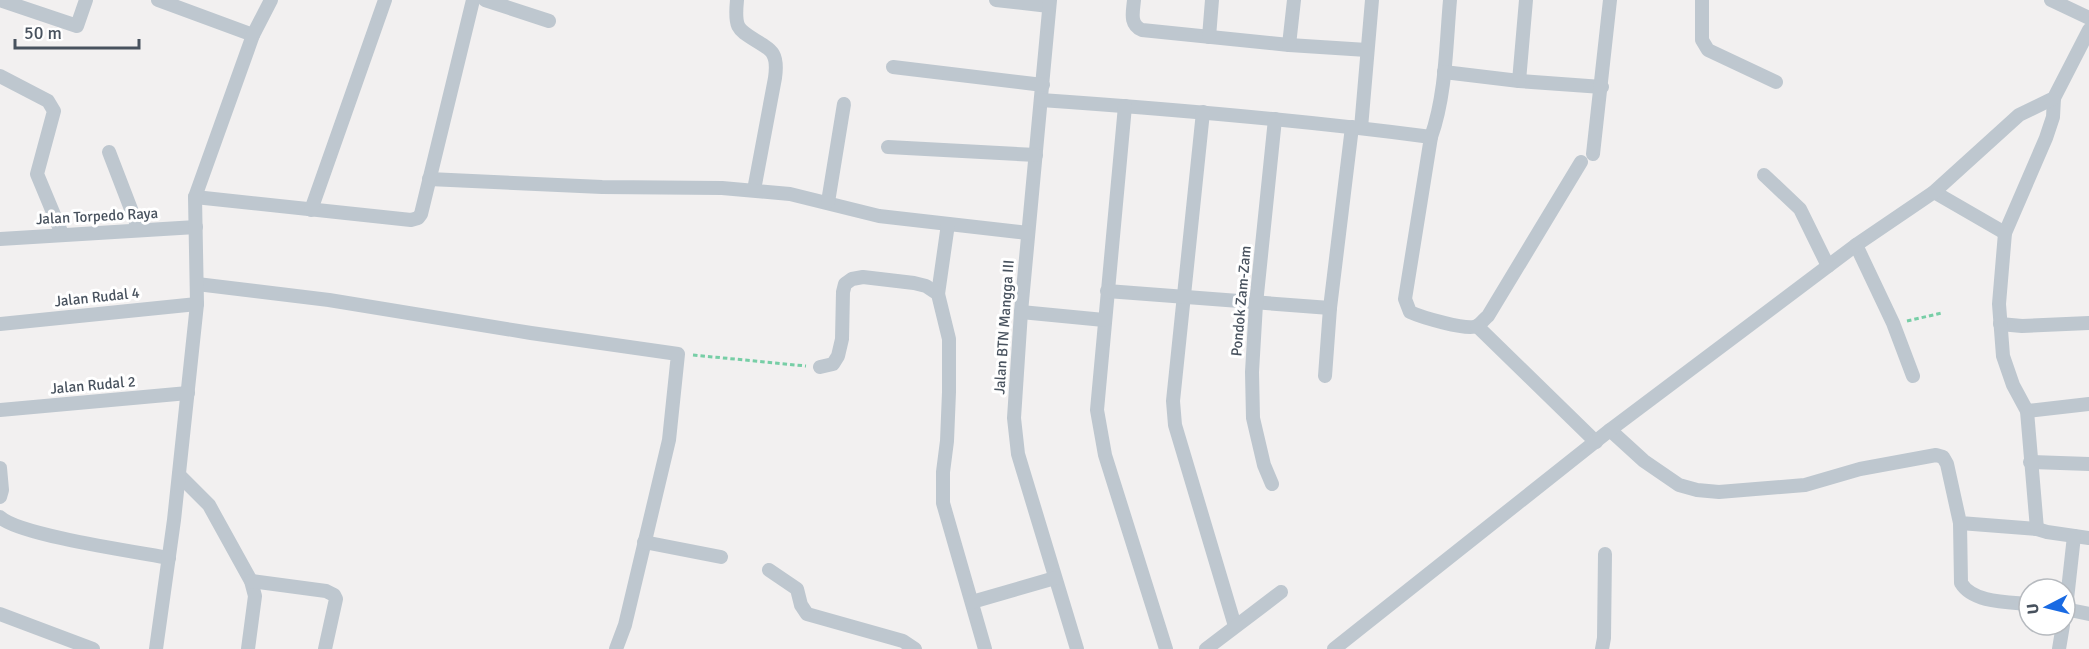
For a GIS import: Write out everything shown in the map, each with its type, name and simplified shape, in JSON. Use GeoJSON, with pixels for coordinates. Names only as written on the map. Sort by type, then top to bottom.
{"type":"FeatureCollection","features":[{"type":"Feature","properties":{"kind":"street"},"geometry":{"type":"LineString","coordinates":[[0,0],[77,26],[86,0]]}},
{"type":"Feature","properties":{"kind":"street"},"geometry":{"type":"LineString","coordinates":[[156,649],[179,475],[197,303],[195,197],[253,35],[271,0]]}},
{"type":"Feature","properties":{"kind":"street"},"geometry":{"type":"LineString","coordinates":[[311,210],[385,0]]}},
{"type":"Feature","properties":{"kind":"street"},"geometry":{"type":"LineString","coordinates":[[195,197],[411,220],[417,218],[421,214],[473,0]]}},
{"type":"Feature","properties":{"kind":"street"},"geometry":{"type":"LineString","coordinates":[[485,0],[549,21]]}},
{"type":"Feature","properties":{"kind":"street"},"geometry":{"type":"LineString","coordinates":[[737,0],[735,19],[742,33],[768,48],[774,54],[776,64],[754,190]]}},
{"type":"Feature","properties":{"kind":"street"},"geometry":{"type":"LineString","coordinates":[[996,0],[1049,3]]}},
{"type":"Feature","properties":{"kind":"street"},"geometry":{"type":"LineString","coordinates":[[1134,0],[1132,21],[1142,30],[1289,45],[1367,50]]}},
{"type":"Feature","properties":{"kind":"street"},"geometry":{"type":"LineString","coordinates":[[1209,37],[1212,0]]}},
{"type":"Feature","properties":{"kind":"street"},"geometry":{"type":"LineString","coordinates":[[1289,45],[1294,0]]}},
{"type":"Feature","properties":{"kind":"street"},"geometry":{"type":"LineString","coordinates":[[1325,376],[1330,308],[1367,50],[1372,0]]}},
{"type":"Feature","properties":{"kind":"street"},"geometry":{"type":"LineString","coordinates":[[1450,0],[1444,72],[1405,299],[1407,308],[1416,315],[1470,327],[1477,326],[1488,315],[1587,158],[1602,87],[1610,0]]}},
{"type":"Feature","properties":{"kind":"street"},"geometry":{"type":"LineString","coordinates":[[1519,81],[1526,0]]}},
{"type":"Feature","properties":{"kind":"street"},"geometry":{"type":"LineString","coordinates":[[1702,0],[1702,40],[1708,50],[1776,82]]}},
{"type":"Feature","properties":{"kind":"street"},"geometry":{"type":"LineString","coordinates":[[2051,0],[2089,18]]}},
{"type":"Feature","properties":{"kind":"street"},"geometry":{"type":"LineString","coordinates":[[162,1],[253,35]]}},
{"type":"Feature","properties":{"kind":"street","name":"Jalan BTN Mangga III"},"geometry":{"type":"LineString","coordinates":[[1049,3],[1021,312],[1014,418],[1018,454],[1077,649]]}},
{"type":"Feature","properties":{"kind":"street"},"geometry":{"type":"LineString","coordinates":[[2037,529],[2027,411],[2013,385],[2003,356],[1999,304],[2006,233],[2046,138],[2053,117],[2054,98],[2089,30]]}},
{"type":"Feature","properties":{"kind":"street"},"geometry":{"type":"LineString","coordinates":[[893,67],[1043,85]]}},
{"type":"Feature","properties":{"kind":"street"},"geometry":{"type":"LineString","coordinates":[[1444,72],[1519,81],[1602,87]]}},
{"type":"Feature","properties":{"kind":"street"},"geometry":{"type":"LineString","coordinates":[[0,76],[48,101],[54,111],[37,174],[62,234]]}},
{"type":"Feature","properties":{"kind":"street"},"geometry":{"type":"LineString","coordinates":[[1335,649],[1610,430],[1856,245],[1934,192],[2019,115],[2054,98]]}},
{"type":"Feature","properties":{"kind":"street"},"geometry":{"type":"LineString","coordinates":[[1041,100],[1125,105],[1275,119],[1431,138]]}},
{"type":"Feature","properties":{"kind":"street"},"geometry":{"type":"LineString","coordinates":[[828,202],[844,104]]}},
{"type":"Feature","properties":{"kind":"street"},"geometry":{"type":"LineString","coordinates":[[1125,105],[1097,410],[1099,431],[1166,649]]}},
{"type":"Feature","properties":{"kind":"street"},"geometry":{"type":"LineString","coordinates":[[1203,112],[1173,401],[1175,425],[1235,626]]}},
{"type":"Feature","properties":{"kind":"street","name":"Pondok Zam-Zam"},"geometry":{"type":"LineString","coordinates":[[1272,484],[1264,465],[1253,418],[1252,372],[1256,304],[1275,119]]}},
{"type":"Feature","properties":{"kind":"street"},"geometry":{"type":"LineString","coordinates":[[888,147],[1036,156]]}},
{"type":"Feature","properties":{"kind":"street"},"geometry":{"type":"LineString","coordinates":[[109,152],[139,230]]}},
{"type":"Feature","properties":{"kind":"street"},"geometry":{"type":"LineString","coordinates":[[1764,175],[1800,209],[1828,266]]}},
{"type":"Feature","properties":{"kind":"street"},"geometry":{"type":"LineString","coordinates":[[429,179],[602,187],[754,190],[790,194],[879,216],[1028,234]]}},
{"type":"Feature","properties":{"kind":"street"},"geometry":{"type":"LineString","coordinates":[[1934,192],[2006,233]]}},
{"type":"Feature","properties":{"kind":"street"},"geometry":{"type":"LineString","coordinates":[[948,224],[938,294],[949,339],[949,392],[943,503],[985,649]]}},
{"type":"Feature","properties":{"kind":"street","name":"Jalan Torpedo Raya"},"geometry":{"type":"LineString","coordinates":[[0,239],[196,227]]}},
{"type":"Feature","properties":{"kind":"street"},"geometry":{"type":"LineString","coordinates":[[1856,245],[1893,323],[1912,376]]}},
{"type":"Feature","properties":{"kind":"street"},"geometry":{"type":"LineString","coordinates":[[820,367],[833,364],[838,356],[842,339],[843,292],[845,284],[852,279],[863,277],[914,283],[927,286],[938,294]]}},
{"type":"Feature","properties":{"kind":"street"},"geometry":{"type":"LineString","coordinates":[[197,284],[329,300],[678,354],[669,440],[625,625],[616,649]]}},
{"type":"Feature","properties":{"kind":"street"},"geometry":{"type":"LineString","coordinates":[[1107,291],[1330,308]]}},
{"type":"Feature","properties":{"kind":"street","name":"Jalan Rudal 4"},"geometry":{"type":"LineString","coordinates":[[0,324],[197,303]]}},
{"type":"Feature","properties":{"kind":"street"},"geometry":{"type":"LineString","coordinates":[[1021,312],[1104,320]]}},
{"type":"Feature","properties":{"kind":"street"},"geometry":{"type":"LineString","coordinates":[[2000,324],[2022,326],[2089,323]]}},
{"type":"Feature","properties":{"kind":"street"},"geometry":{"type":"LineString","coordinates":[[1477,326],[1596,442]]}},
{"type":"Feature","properties":{"kind":"street","name":"Jalan Rudal 2"},"geometry":{"type":"LineString","coordinates":[[0,410],[188,393]]}},
{"type":"Feature","properties":{"kind":"street"},"geometry":{"type":"LineString","coordinates":[[2027,411],[2089,404]]}},
{"type":"Feature","properties":{"kind":"street"},"geometry":{"type":"LineString","coordinates":[[1610,430],[1644,461],[1679,485],[1697,490],[1719,492],[1805,485],[1860,470],[1936,455],[1943,457],[1947,464],[1960,523],[1961,583],[1965,590],[1985,598],[2017,602]]}},
{"type":"Feature","properties":{"kind":"street"},"geometry":{"type":"LineString","coordinates":[[2030,462],[2089,464]]}},
{"type":"Feature","properties":{"kind":"street"},"geometry":{"type":"LineString","coordinates":[[0,468],[2,490],[0,497]]}},
{"type":"Feature","properties":{"kind":"street"},"geometry":{"type":"LineString","coordinates":[[179,475],[209,505],[251,581],[255,604],[248,649]]}},
{"type":"Feature","properties":{"kind":"street"},"geometry":{"type":"LineString","coordinates":[[0,517],[7,522],[46,535],[169,558]]}},
{"type":"Feature","properties":{"kind":"street"},"geometry":{"type":"LineString","coordinates":[[1960,523],[2037,529],[2089,538]]}},
{"type":"Feature","properties":{"kind":"street"},"geometry":{"type":"LineString","coordinates":[[2070,577],[2074,536]]}},
{"type":"Feature","properties":{"kind":"street"},"geometry":{"type":"LineString","coordinates":[[644,542],[720,557]]}},
{"type":"Feature","properties":{"kind":"street"},"geometry":{"type":"LineString","coordinates":[[1602,649],[1605,554]]}},
{"type":"Feature","properties":{"kind":"street"},"geometry":{"type":"LineString","coordinates":[[769,570],[793,584],[807,614],[903,641],[915,649]]}},
{"type":"Feature","properties":{"kind":"street"},"geometry":{"type":"LineString","coordinates":[[972,602],[1055,578]]}},
{"type":"Feature","properties":{"kind":"street"},"geometry":{"type":"LineString","coordinates":[[251,581],[326,591],[334,595],[336,599],[325,649]]}},
{"type":"Feature","properties":{"kind":"street"},"geometry":{"type":"LineString","coordinates":[[1206,649],[1281,592]]}},
{"type":"Feature","properties":{"kind":"street"},"geometry":{"type":"LineString","coordinates":[[0,614],[93,649]]}},
{"type":"Feature","properties":{"kind":"path"},"geometry":{"type":"LineString","coordinates":[[1893,323],[1942,313]]}},
{"type":"Feature","properties":{"kind":"path"},"geometry":{"type":"LineString","coordinates":[[678,354],[820,367]]}}]}
